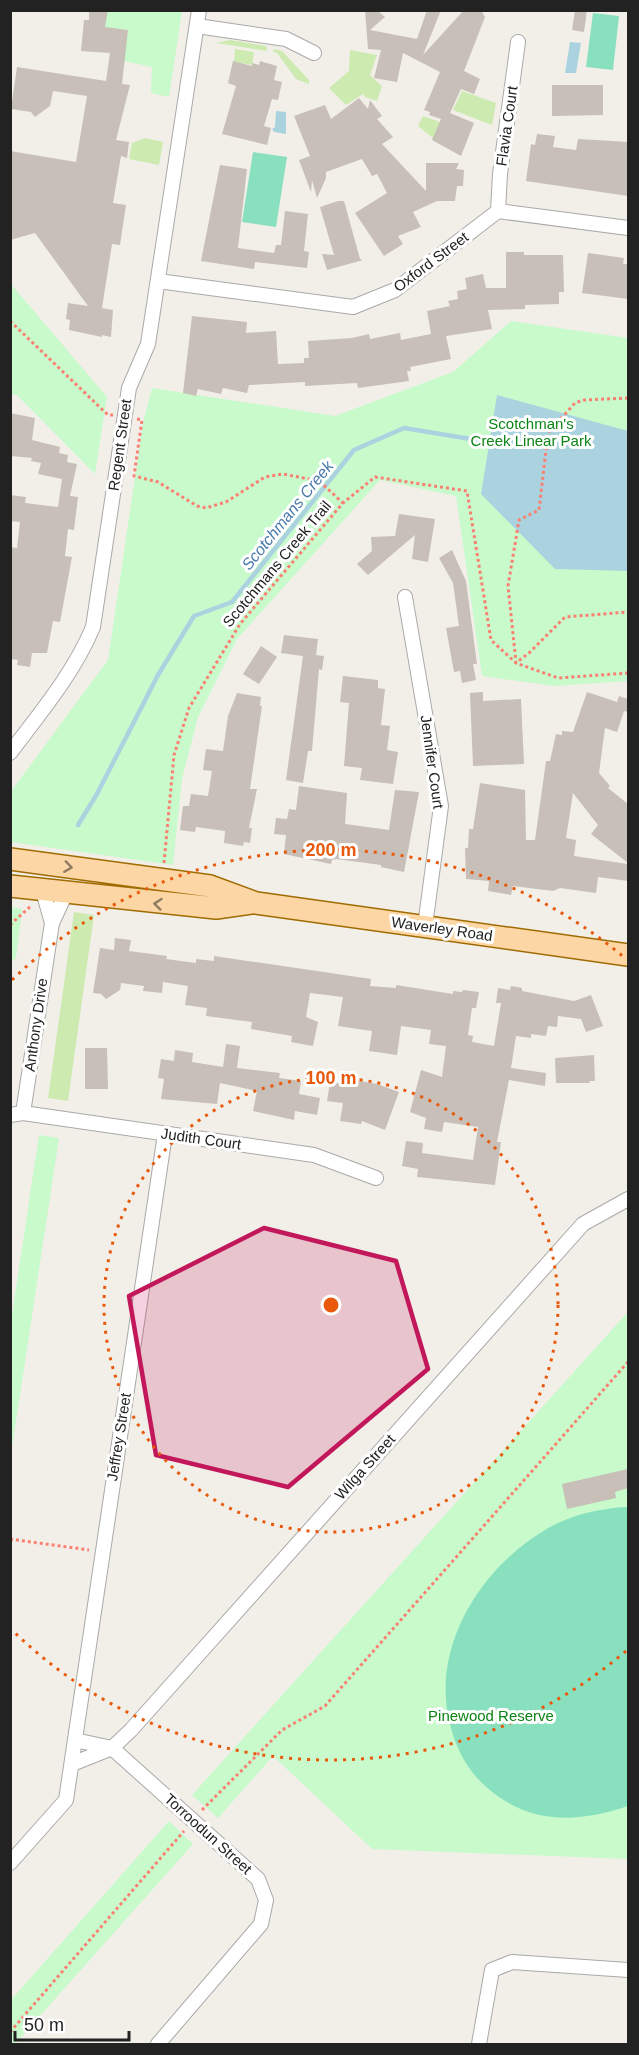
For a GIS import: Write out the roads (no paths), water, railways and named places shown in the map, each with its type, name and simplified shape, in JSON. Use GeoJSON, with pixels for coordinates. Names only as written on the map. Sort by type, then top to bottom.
{"type":"FeatureCollection","features":[{"type":"Feature","properties":{"kind":"main road","name":"Waverley Road"},"geometry":{"type":"LineString","coordinates":[[10,859],[210,886],[256,903],[628,956]]}},
{"type":"Feature","properties":{"kind":"main road","name":"Waverley Road"},"geometry":{"type":"LineString","coordinates":[[10,886],[45,897],[66,893],[216,908],[256,903]]}},
{"type":"Feature","properties":{"kind":"street","name":"Regent Street"},"geometry":{"type":"LineString","coordinates":[[10,753],[68,674],[84,648],[93,627],[129,388],[148,344],[199,10]]}},
{"type":"Feature","properties":{"kind":"street"},"geometry":{"type":"LineString","coordinates":[[197,26],[286,39],[314,53]]}},
{"type":"Feature","properties":{"kind":"street","name":"Flavia Court"},"geometry":{"type":"LineString","coordinates":[[498,211],[500,174],[518,42]]}},
{"type":"Feature","properties":{"kind":"street"},"geometry":{"type":"LineString","coordinates":[[498,211],[628,228]]}},
{"type":"Feature","properties":{"kind":"street","name":"Oxford Street"},"geometry":{"type":"LineString","coordinates":[[158,281],[353,307],[395,290],[498,211]]}},
{"type":"Feature","properties":{"kind":"street","name":"Jennifer Court"},"geometry":{"type":"LineString","coordinates":[[405,597],[441,806],[425,927]]}},
{"type":"Feature","properties":{"kind":"street","name":"Anthony Drive"},"geometry":{"type":"LineString","coordinates":[[17,1114],[52,923],[66,893]]}},
{"type":"Feature","properties":{"kind":"street","name":"Anthony Drive"},"geometry":{"type":"LineString","coordinates":[[45,897],[52,923]]}},
{"type":"Feature","properties":{"kind":"street","name":"Judith Court"},"geometry":{"type":"LineString","coordinates":[[17,1114],[314,1155],[376,1178]]}},
{"type":"Feature","properties":{"kind":"street","name":"Jeffrey Street"},"geometry":{"type":"LineString","coordinates":[[75,1740],[165,1134]]}},
{"type":"Feature","properties":{"kind":"street","name":"Wilga Street"},"geometry":{"type":"LineString","coordinates":[[72,1764],[112,1748],[131,1730],[583,1224],[628,1199]]}},
{"type":"Feature","properties":{"kind":"street"},"geometry":{"type":"LineString","coordinates":[[10,1863],[66,1800],[75,1740],[112,1748]]}},
{"type":"Feature","properties":{"kind":"street","name":"Torroodun Street"},"geometry":{"type":"LineString","coordinates":[[112,1748],[258,1879],[266,1900],[261,1924],[158,2044]]}},
{"type":"Feature","properties":{"kind":"street"},"geometry":{"type":"LineString","coordinates":[[479,2044],[492,1970],[512,1962],[628,1970]]}},
{"type":"Feature","properties":{"kind":"water"},"geometry":{"type":"Polygon","coordinates":[[[570,42],[581,43],[576,73],[565,73],[570,42]]]}},
{"type":"Feature","properties":{"kind":"water"},"geometry":{"type":"Polygon","coordinates":[[[276,111],[286,112],[286,134],[274,132],[272,129],[275,127],[276,111]]]}},
{"type":"Feature","properties":{"kind":"water"},"geometry":{"type":"Polygon","coordinates":[[[497,395],[628,431],[628,571],[555,569],[481,494],[497,395]]]}},
{"type":"Feature","properties":{"kind":"waterway","name":"Scotchmans Creek"},"geometry":{"type":"LineString","coordinates":[[78,825],[97,794],[158,675],[194,616],[232,602],[354,450],[404,428],[495,443]]}},
{"type":"Feature","properties":{"kind":"park label","name":"Scotchman's Creek Linear Park"},"geometry":{"type":"Point","coordinates":[531,432]}},
{"type":"Feature","properties":{"kind":"park label","name":"Pinewood Reserve"},"geometry":{"type":"Point","coordinates":[491,1716]}}]}
